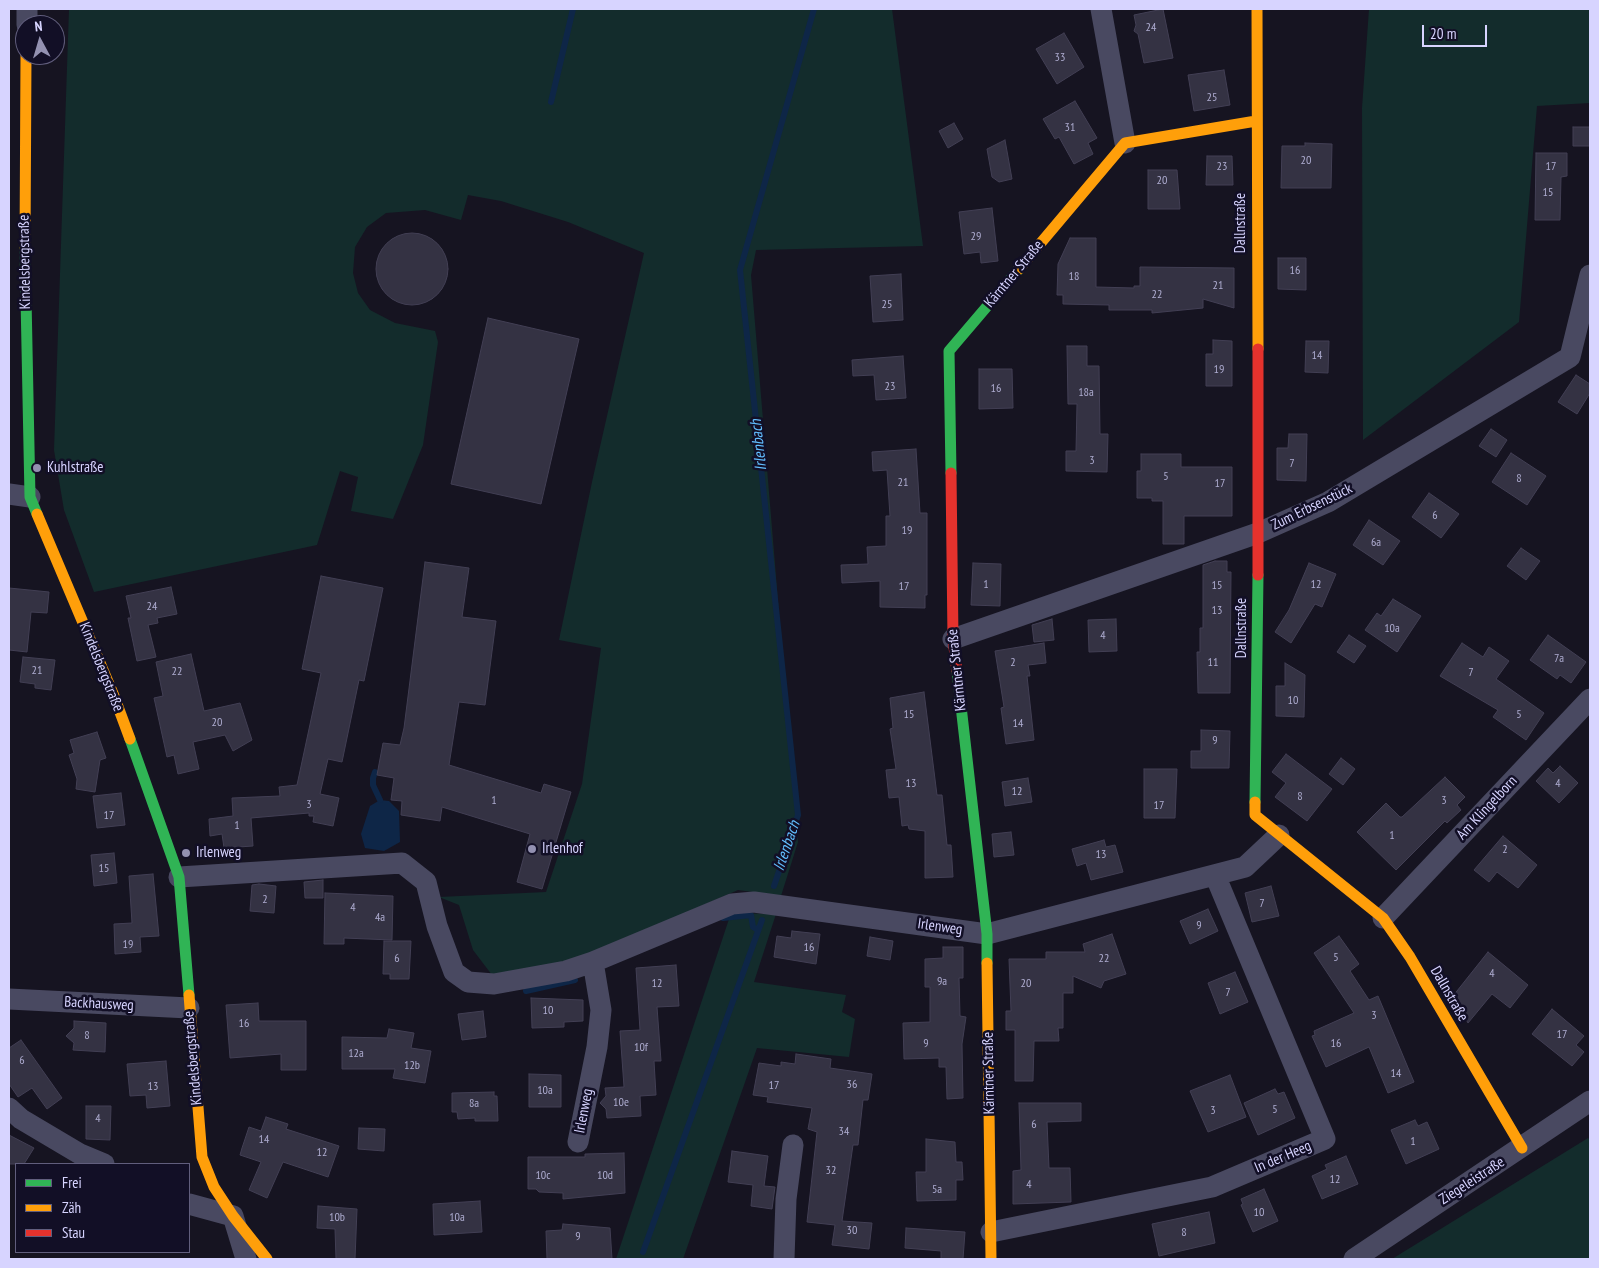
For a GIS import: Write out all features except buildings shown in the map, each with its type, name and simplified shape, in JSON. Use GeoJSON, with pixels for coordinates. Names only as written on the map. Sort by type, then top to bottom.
{"type":"FeatureCollection","features":[{"type":"Feature","properties":{"kind":"street"},"geometry":{"type":"LineString","coordinates":[[1101,9],[1125,143],[1256,121]]}},
{"type":"Feature","properties":{"kind":"street","name":"Dallnstraße"},"geometry":{"type":"LineString","coordinates":[[1257,9],[1258,533],[1255,815],[1383,918],[1410,957],[1522,1148]]}},
{"type":"Feature","properties":{"kind":"street","name":"Kindelsbergstraße"},"geometry":{"type":"LineString","coordinates":[[25,65],[16,194],[30,497],[114,696],[179,877],[202,1157],[214,1187],[233,1216],[268,1259]]}},
{"type":"Feature","properties":{"kind":"street","name":"Kärntner Straße"},"geometry":{"type":"LineString","coordinates":[[991,1259],[987,934],[952,639],[949,351],[1125,143]]}},
{"type":"Feature","properties":{"kind":"street","name":"Zum Erbsenstück"},"geometry":{"type":"LineString","coordinates":[[952,639],[1258,533],[1328,502],[1570,357],[1590,275]]}},
{"type":"Feature","properties":{"kind":"street"},"geometry":{"type":"LineString","coordinates":[[9,494],[30,497]]}},
{"type":"Feature","properties":{"kind":"street","name":"Am Klingelborn"},"geometry":{"type":"LineString","coordinates":[[1383,918],[1590,699]]}},
{"type":"Feature","properties":{"kind":"street","name":"Irlenweg"},"geometry":{"type":"LineString","coordinates":[[179,877],[402,863],[426,882],[437,926],[454,972],[468,982],[494,984],[566,971],[593,962],[732,904],[754,902],[987,934],[1245,867],[1279,835]]}},
{"type":"Feature","properties":{"kind":"street","name":"In der Heeg"},"geometry":{"type":"LineString","coordinates":[[992,1232],[1212,1187],[1325,1139],[1214,875]]}},
{"type":"Feature","properties":{"kind":"street","name":"Irlenweg"},"geometry":{"type":"LineString","coordinates":[[578,1142],[597,1047],[601,1010],[593,962]]}},
{"type":"Feature","properties":{"kind":"street","name":"Backhausweg"},"geometry":{"type":"LineString","coordinates":[[9,999],[189,1008]]}},
{"type":"Feature","properties":{"kind":"street"},"geometry":{"type":"LineString","coordinates":[[9,1108],[22,1119],[80,1154],[102,1163]]}},
{"type":"Feature","properties":{"kind":"street","name":"Ziegeleistraße"},"geometry":{"type":"LineString","coordinates":[[1354,1259],[1522,1148],[1586,1110]]}},
{"type":"Feature","properties":{"kind":"street"},"geometry":{"type":"LineString","coordinates":[[784,1259],[786,1199],[793,1145]]}},
{"type":"Feature","properties":{"kind":"street"},"geometry":{"type":"LineString","coordinates":[[190,1204],[233,1216],[246,1259]]}},
{"type":"Feature","properties":{"kind":"green space"},"geometry":{"type":"Polygon","coordinates":[[[69,9],[892,9],[923,246],[756,250],[751,275],[798,842],[781,896],[738,890],[580,959],[492,975],[473,950],[459,905],[439,897],[546,892],[582,784],[601,648],[559,640],[592,482],[644,253],[568,222],[501,201],[468,195],[461,220],[425,210],[386,213],[367,227],[355,247],[353,273],[358,293],[370,310],[395,323],[435,331],[438,342],[423,445],[393,519],[351,511],[358,477],[340,471],[317,545],[94,592],[64,510],[54,450],[69,9]]]}},
{"type":"Feature","properties":{"kind":"green space"},"geometry":{"type":"Polygon","coordinates":[[[1369,9],[1590,9],[1590,103],[1537,106],[1519,322],[1363,440],[1362,108],[1369,9]]]}},
{"type":"Feature","properties":{"kind":"green space"},"geometry":{"type":"Polygon","coordinates":[[[731,913],[776,914],[754,982],[846,995],[842,1012],[855,1019],[849,1057],[757,1048],[683,1259],[616,1259],[731,913]]]}},
{"type":"Feature","properties":{"kind":"green space"},"geometry":{"type":"Polygon","coordinates":[[[1588,1138],[1590,1140],[1590,1259],[1392,1259],[1588,1138]]]}},
{"type":"Feature","properties":{"kind":"water"},"geometry":{"type":"Polygon","coordinates":[[[380,800],[389,801],[399,811],[400,842],[384,851],[365,848],[361,834],[370,806],[380,800]]]}},
{"type":"Feature","properties":{"kind":"waterway"},"geometry":{"type":"LineString","coordinates":[[551,102],[573,9]]}},
{"type":"Feature","properties":{"kind":"waterway","name":"Irlenbach"},"geometry":{"type":"LineString","coordinates":[[774,886],[798,815],[740,270],[814,9]]}},
{"type":"Feature","properties":{"kind":"waterway"},"geometry":{"type":"LineString","coordinates":[[375,772],[373,785],[380,800]]}},
{"type":"Feature","properties":{"kind":"waterway"},"geometry":{"type":"LineString","coordinates":[[723,918],[751,915],[753,927],[758,930]]}},
{"type":"Feature","properties":{"kind":"waterway","name":"Irlenbach"},"geometry":{"type":"LineString","coordinates":[[643,1252],[762,920]]}},
{"type":"Feature","properties":{"kind":"waterway"},"geometry":{"type":"LineString","coordinates":[[526,991],[575,980]]}},
{"type":"Feature","properties":{"kind":"traffic: fast"},"geometry":{"type":"LineString","coordinates":[[25,248],[30,497],[37,514]]}},
{"type":"Feature","properties":{"kind":"traffic: fast"},"geometry":{"type":"LineString","coordinates":[[951,473],[949,351],[1018,270]]}},
{"type":"Feature","properties":{"kind":"traffic: fast"},"geometry":{"type":"LineString","coordinates":[[1255,802],[1258,575]]}},
{"type":"Feature","properties":{"kind":"traffic: fast"},"geometry":{"type":"LineString","coordinates":[[957,671],[987,934],[987,963]]}},
{"type":"Feature","properties":{"kind":"traffic: fast"},"geometry":{"type":"LineString","coordinates":[[130,739],[179,877],[189,995]]}},
{"type":"Feature","properties":{"kind":"traffic: slow"},"geometry":{"type":"LineString","coordinates":[[1257,9],[1258,349]]}},
{"type":"Feature","properties":{"kind":"traffic: slow"},"geometry":{"type":"LineString","coordinates":[[25,248],[26,65]]}},
{"type":"Feature","properties":{"kind":"traffic: slow"},"geometry":{"type":"LineString","coordinates":[[1018,270],[1125,143],[1256,121]]}},
{"type":"Feature","properties":{"kind":"traffic: slow"},"geometry":{"type":"LineString","coordinates":[[37,514],[114,696],[130,739]]}},
{"type":"Feature","properties":{"kind":"traffic: slow"},"geometry":{"type":"LineString","coordinates":[[1255,802],[1255,815],[1383,918],[1410,957],[1522,1148]]}},
{"type":"Feature","properties":{"kind":"traffic: slow"},"geometry":{"type":"LineString","coordinates":[[987,963],[991,1259]]}},
{"type":"Feature","properties":{"kind":"traffic: slow"},"geometry":{"type":"LineString","coordinates":[[189,995],[202,1157],[214,1187],[233,1216],[267,1259]]}},
{"type":"Feature","properties":{"kind":"traffic: jam"},"geometry":{"type":"LineString","coordinates":[[1258,349],[1258,575]]}},
{"type":"Feature","properties":{"kind":"traffic: jam"},"geometry":{"type":"LineString","coordinates":[[951,473],[953,639],[957,671]]}},
{"type":"Feature","properties":{"kind":"place","name":"Kuhlstraße"},"geometry":{"type":"Point","coordinates":[37,468]}},
{"type":"Feature","properties":{"kind":"place","name":"Irlenhof"},"geometry":{"type":"Point","coordinates":[532,849]}},
{"type":"Feature","properties":{"kind":"place","name":"Irlenweg"},"geometry":{"type":"Point","coordinates":[186,853]}}]}
